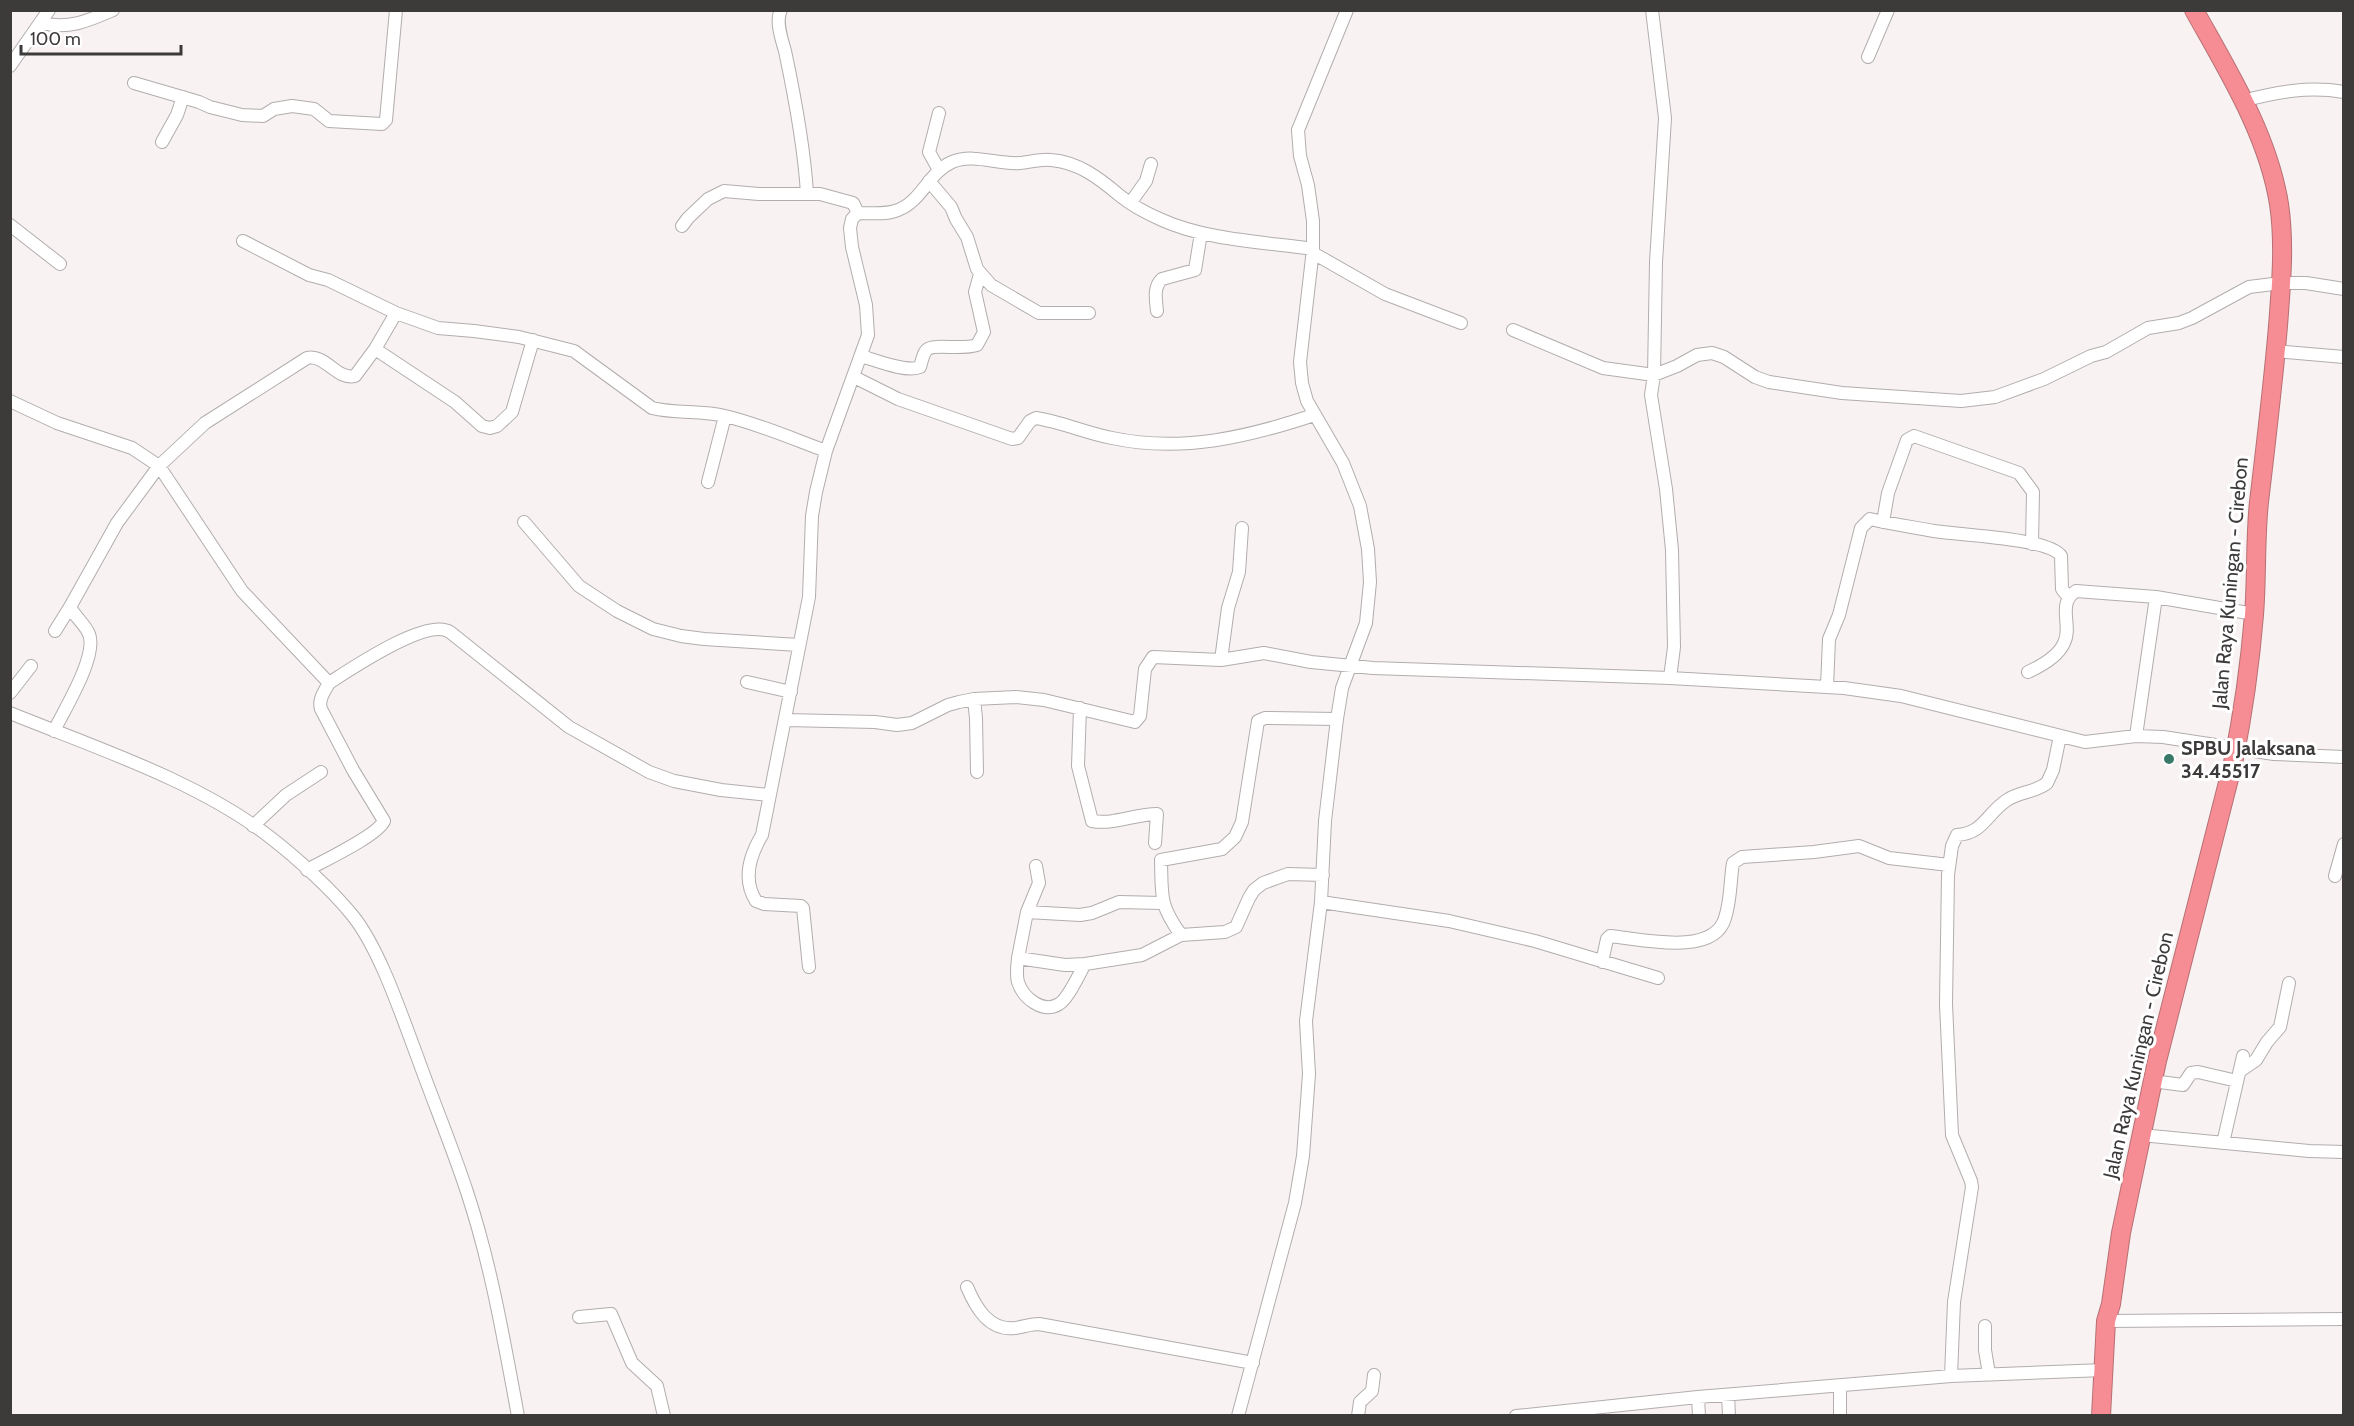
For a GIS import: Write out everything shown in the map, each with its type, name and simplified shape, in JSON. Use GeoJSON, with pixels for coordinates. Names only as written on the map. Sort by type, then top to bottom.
{"type":"FeatureCollection","features":[{"type":"Feature","properties":{"kind":"highway","name":"Jalan Raya Kuningan - Cirebon"},"geometry":{"type":"LineString","coordinates":[[2100,1416],[2106,1321],[2152,1081],[2236,749],[2254,614],[2259,505],[2282,283],[2279,204],[2263,147],[2242,101],[2196,14]]}},
{"type":"Feature","properties":{"kind":"street"},"geometry":{"type":"LineString","coordinates":[[10,66],[50,10]]}},
{"type":"Feature","properties":{"kind":"street"},"geometry":{"type":"LineString","coordinates":[[43,22],[67,26],[113,10]]}},
{"type":"Feature","properties":{"kind":"street"},"geometry":{"type":"LineString","coordinates":[[134,83],[242,115],[263,116],[274,109],[292,106],[314,109],[329,120],[385,123],[396,10]]}},
{"type":"Feature","properties":{"kind":"street"},"geometry":{"type":"LineString","coordinates":[[781,10],[779,15],[781,34],[799,120],[807,193]]}},
{"type":"Feature","properties":{"kind":"street"},"geometry":{"type":"LineString","coordinates":[[1238,1416],[1295,1203],[1303,1156],[1309,1074],[1306,1021],[1321,902],[1325,821],[1342,688],[1366,623],[1370,582],[1368,549],[1360,506],[1343,463],[1314,416],[1305,392],[1300,362],[1313,251],[1309,194],[1297,141],[1298,130],[1347,10]]}},
{"type":"Feature","properties":{"kind":"street"},"geometry":{"type":"LineString","coordinates":[[1652,10],[1665,118],[1656,262],[1652,395],[1666,489],[1672,550],[1674,647],[1670,678]]}},
{"type":"Feature","properties":{"kind":"street"},"geometry":{"type":"LineString","coordinates":[[1868,57],[1887,13]]}},
{"type":"Feature","properties":{"kind":"street"},"geometry":{"type":"LineString","coordinates":[[2242,101],[2278,91],[2310,88],[2343,93]]}},
{"type":"Feature","properties":{"kind":"street"},"geometry":{"type":"LineString","coordinates":[[162,142],[183,97]]}},
{"type":"Feature","properties":{"kind":"street"},"geometry":{"type":"LineString","coordinates":[[939,113],[929,152],[939,170]]}},
{"type":"Feature","properties":{"kind":"street"},"geometry":{"type":"LineString","coordinates":[[809,967],[803,908],[796,905],[760,903],[753,896],[748,875],[749,864],[762,835],[809,597],[812,516],[826,451],[868,335],[864,292],[852,247],[850,228],[852,219],[858,213],[886,213],[899,210],[915,199],[939,170],[961,159],[1017,163],[1050,159],[1088,172],[1162,220],[1201,232],[1313,251],[1385,294],[1461,323]]}},
{"type":"Feature","properties":{"kind":"street"},"geometry":{"type":"LineString","coordinates":[[1131,202],[1146,181],[1151,164]]}},
{"type":"Feature","properties":{"kind":"street"},"geometry":{"type":"LineString","coordinates":[[929,181],[951,207],[968,237],[980,274],[991,285],[1039,313],[1089,313]]}},
{"type":"Feature","properties":{"kind":"street"},"geometry":{"type":"LineString","coordinates":[[682,226],[708,200],[724,190],[759,194],[820,194],[853,203],[858,213]]}},
{"type":"Feature","properties":{"kind":"street"},"geometry":{"type":"LineString","coordinates":[[10,225],[60,264]]}},
{"type":"Feature","properties":{"kind":"street"},"geometry":{"type":"LineString","coordinates":[[1157,311],[1155,291],[1157,282],[1194,270],[1201,232]]}},
{"type":"Feature","properties":{"kind":"street"},"geometry":{"type":"LineString","coordinates":[[243,241],[309,275],[337,284],[396,313],[438,328],[533,340],[574,351],[652,408],[725,416],[826,451]]}},
{"type":"Feature","properties":{"kind":"street"},"geometry":{"type":"LineString","coordinates":[[861,356],[894,366],[916,369],[920,367],[925,351],[929,348],[977,345],[984,332],[975,292],[980,274]]}},
{"type":"Feature","properties":{"kind":"street"},"geometry":{"type":"LineString","coordinates":[[1513,330],[1603,368],[1654,375],[1697,355],[1712,352],[1755,377],[1784,385],[1842,393],[1925,400],[1980,400],[1995,397],[2044,379],[2091,356],[2106,352],[2148,328],[2179,323],[2192,318],[2240,290],[2282,283],[2306,283],[2343,289]]}},
{"type":"Feature","properties":{"kind":"street"},"geometry":{"type":"LineString","coordinates":[[55,631],[117,523],[159,466],[205,423],[256,393],[304,360],[317,357],[338,372],[351,377],[356,375],[375,349],[396,313]]}},
{"type":"Feature","properties":{"kind":"street"},"geometry":{"type":"LineString","coordinates":[[375,349],[455,402],[482,426],[490,428],[497,426],[512,412],[533,340]]}},
{"type":"Feature","properties":{"kind":"street"},"geometry":{"type":"LineString","coordinates":[[2276,351],[2343,357]]}},
{"type":"Feature","properties":{"kind":"street"},"geometry":{"type":"LineString","coordinates":[[854,377],[898,399],[1012,440],[1018,438],[1030,421],[1036,418],[1112,438],[1158,445],[1214,441],[1257,434],[1314,416]]}},
{"type":"Feature","properties":{"kind":"street"},"geometry":{"type":"LineString","coordinates":[[10,400],[57,423],[132,448],[159,466],[242,591],[329,683]]}},
{"type":"Feature","properties":{"kind":"street"},"geometry":{"type":"LineString","coordinates":[[708,482],[725,416]]}},
{"type":"Feature","properties":{"kind":"street"},"geometry":{"type":"LineString","coordinates":[[1883,522],[1888,493],[1907,440],[1914,436],[2019,473],[2033,492],[2032,543]]}},
{"type":"Feature","properties":{"kind":"street"},"geometry":{"type":"LineString","coordinates":[[1827,687],[1829,639],[1839,615],[1861,528],[1870,519],[2032,543],[2049,548],[2060,554],[2062,590],[2069,598]]}},
{"type":"Feature","properties":{"kind":"street"},"geometry":{"type":"LineString","coordinates":[[525,522],[579,586],[617,611],[653,629],[704,639],[799,645]]}},
{"type":"Feature","properties":{"kind":"street"},"geometry":{"type":"LineString","coordinates":[[1221,660],[1228,608],[1239,572],[1242,528]]}},
{"type":"Feature","properties":{"kind":"street"},"geometry":{"type":"LineString","coordinates":[[2028,672],[2047,661],[2064,643],[2065,609],[2069,598],[2073,593],[2079,591],[2156,597],[2254,614]]}},
{"type":"Feature","properties":{"kind":"street"},"geometry":{"type":"LineString","coordinates":[[2136,736],[2156,597]]}},
{"type":"Feature","properties":{"kind":"street"},"geometry":{"type":"LineString","coordinates":[[54,730],[81,679],[90,648],[89,634],[70,607]]}},
{"type":"Feature","properties":{"kind":"street"},"geometry":{"type":"LineString","coordinates":[[307,870],[354,844],[384,823],[321,709],[320,699],[329,683],[384,648],[433,629],[441,628],[450,632],[569,727],[649,772],[674,781],[721,790],[769,795]]}},
{"type":"Feature","properties":{"kind":"street"},"geometry":{"type":"LineString","coordinates":[[786,720],[905,724],[925,718],[948,705],[974,699],[1030,698],[1135,722],[1140,717],[1145,669],[1153,657],[1221,660],[1264,653],[1349,666],[1670,678],[1827,687],[1901,696],[2060,736],[2095,742],[2136,736],[2163,737],[2274,754],[2343,757]]}},
{"type":"Feature","properties":{"kind":"street"},"geometry":{"type":"LineString","coordinates":[[10,693],[32,666]]}},
{"type":"Feature","properties":{"kind":"street"},"geometry":{"type":"LineString","coordinates":[[747,682],[791,692]]}},
{"type":"Feature","properties":{"kind":"street"},"geometry":{"type":"LineString","coordinates":[[974,699],[977,772]]}},
{"type":"Feature","properties":{"kind":"street"},"geometry":{"type":"LineString","coordinates":[[1080,708],[1078,766],[1092,821],[1106,822],[1132,816],[1157,814],[1155,843]]}},
{"type":"Feature","properties":{"kind":"street"},"geometry":{"type":"LineString","coordinates":[[10,713],[121,756],[181,784],[253,826],[271,838],[307,870],[353,916],[383,971],[401,1013],[467,1193],[484,1253],[518,1416]]}},
{"type":"Feature","properties":{"kind":"street"},"geometry":{"type":"LineString","coordinates":[[1181,935],[1168,918],[1162,903],[1161,860],[1222,849],[1235,837],[1242,822],[1258,721],[1265,718],[1337,719]]}},
{"type":"Feature","properties":{"kind":"street"},"geometry":{"type":"LineString","coordinates":[[1951,1376],[1954,1302],[1972,1187],[1952,1136],[1950,1113],[1946,1004],[1949,865],[1957,835],[1975,831],[2008,799],[2047,783],[2053,770],[2060,736]]}},
{"type":"Feature","properties":{"kind":"street"},"geometry":{"type":"LineString","coordinates":[[253,826],[286,795],[321,772]]}},
{"type":"Feature","properties":{"kind":"street"},"geometry":{"type":"LineString","coordinates":[[2335,876],[2343,844]]}},
{"type":"Feature","properties":{"kind":"street"},"geometry":{"type":"LineString","coordinates":[[1602,962],[1607,939],[1610,936],[1673,943],[1697,942],[1720,930],[1725,920],[1733,863],[1742,857],[1859,846],[1889,858],[1949,865]]}},
{"type":"Feature","properties":{"kind":"street"},"geometry":{"type":"LineString","coordinates":[[1036,866],[1039,883],[1028,912],[1018,958],[1018,982],[1036,1005],[1050,1007],[1059,1005],[1065,999],[1085,964]]}},
{"type":"Feature","properties":{"kind":"street"},"geometry":{"type":"LineString","coordinates":[[1018,958],[1065,965],[1143,955],[1181,935],[1225,932],[1236,927],[1249,898],[1254,890],[1263,883],[1288,874],[1323,875]]}},
{"type":"Feature","properties":{"kind":"street"},"geometry":{"type":"LineString","coordinates":[[1028,912],[1080,915],[1092,913],[1119,902],[1162,903]]}},
{"type":"Feature","properties":{"kind":"street"},"geometry":{"type":"LineString","coordinates":[[1321,902],[1449,921],[1535,941],[1658,978]]}},
{"type":"Feature","properties":{"kind":"street"},"geometry":{"type":"LineString","coordinates":[[2152,1081],[2183,1085],[2191,1073],[2198,1072],[2238,1076],[2256,1060],[2267,1042],[2280,1028],[2289,983]]}},
{"type":"Feature","properties":{"kind":"street"},"geometry":{"type":"LineString","coordinates":[[2223,1143],[2243,1056]]}},
{"type":"Feature","properties":{"kind":"street"},"geometry":{"type":"LineString","coordinates":[[2141,1135],[2309,1151],[2343,1152]]}},
{"type":"Feature","properties":{"kind":"street"},"geometry":{"type":"LineString","coordinates":[[967,1287],[982,1314],[999,1328],[1039,1324],[1253,1363]]}},
{"type":"Feature","properties":{"kind":"street"},"geometry":{"type":"LineString","coordinates":[[579,1317],[611,1314],[632,1363],[657,1386],[664,1416]]}},
{"type":"Feature","properties":{"kind":"street"},"geometry":{"type":"LineString","coordinates":[[2106,1321],[2343,1319]]}},
{"type":"Feature","properties":{"kind":"street"},"geometry":{"type":"LineString","coordinates":[[1985,1326],[1985,1350],[1989,1374]]}},
{"type":"Feature","properties":{"kind":"street"},"geometry":{"type":"LineString","coordinates":[[1516,1416],[1698,1397],[1951,1376],[2104,1370]]}},
{"type":"Feature","properties":{"kind":"street"},"geometry":{"type":"LineString","coordinates":[[1358,1416],[1360,1402],[1371,1391],[1374,1375]]}},
{"type":"Feature","properties":{"kind":"street"},"geometry":{"type":"LineString","coordinates":[[1840,1386],[1840,1416]]}},
{"type":"Feature","properties":{"kind":"street"},"geometry":{"type":"LineString","coordinates":[[1728,1395],[1729,1416]]}},
{"type":"Feature","properties":{"kind":"street"},"geometry":{"type":"LineString","coordinates":[[1698,1397],[1699,1416]]}},
{"type":"Feature","properties":{"kind":"place","name":"SPBU Jalaksana 34.45517"},"geometry":{"type":"Point","coordinates":[2169,759]}}]}
